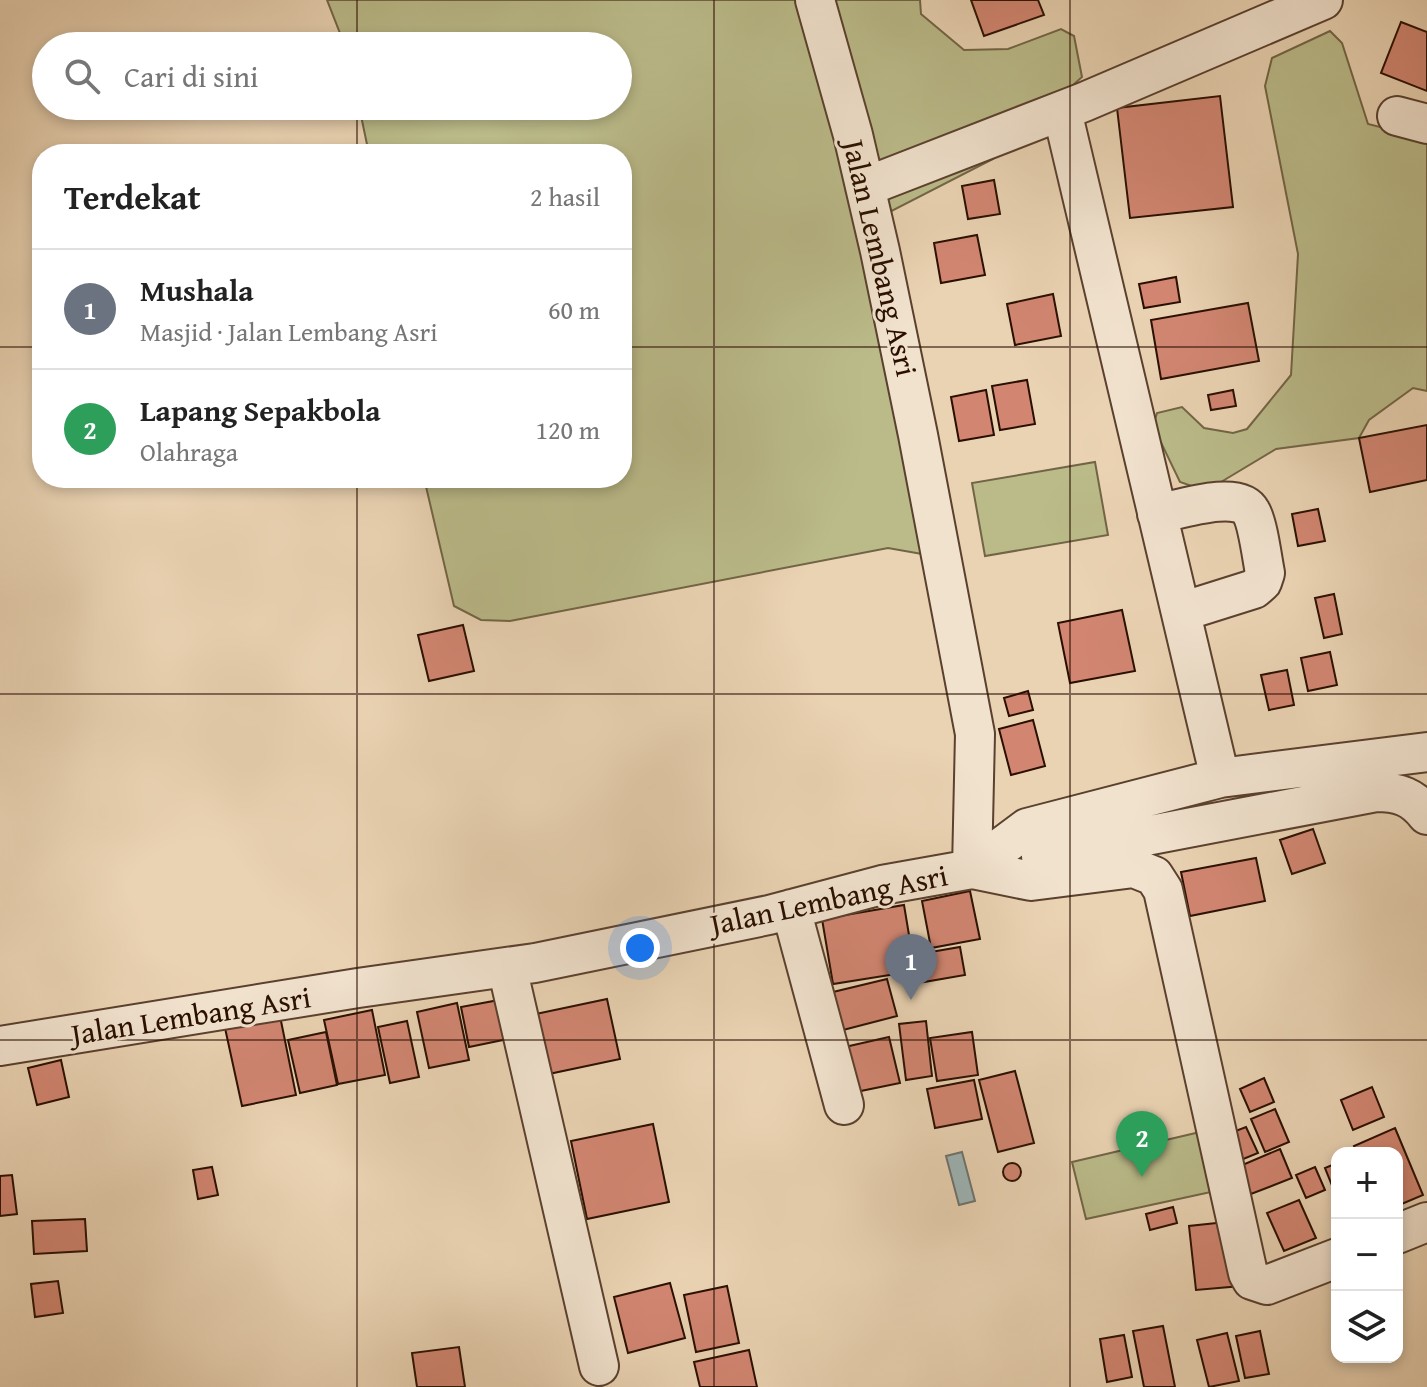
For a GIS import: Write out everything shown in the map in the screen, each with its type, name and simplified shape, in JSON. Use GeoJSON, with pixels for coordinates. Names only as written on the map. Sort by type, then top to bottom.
{"type":"FeatureCollection","features":[{"type":"Feature","properties":{"kind":"street","name":"Jalan Lembang Asri"},"geometry":{"type":"LineString","coordinates":[[0,1046],[507,967],[791,909],[882,885],[972,869],[975,734],[918,435],[865,187],[815,0]]}},
{"type":"Feature","properties":{"kind":"street"},"geometry":{"type":"LineString","coordinates":[[865,187],[1062,111],[1323,0]]}},
{"type":"Feature","properties":{"kind":"street"},"geometry":{"type":"LineString","coordinates":[[1062,111],[1220,778]]}},
{"type":"Feature","properties":{"kind":"street"},"geometry":{"type":"LineString","coordinates":[[1157,514],[1228,500],[1242,502],[1251,512],[1265,573],[1262,582],[1254,589],[1181,612]]}},
{"type":"Feature","properties":{"kind":"street"},"geometry":{"type":"LineString","coordinates":[[972,869],[1027,828],[1220,778],[1427,752]]}},
{"type":"Feature","properties":{"kind":"street"},"geometry":{"type":"LineString","coordinates":[[972,869],[1376,792],[1405,795],[1427,815]]}},
{"type":"Feature","properties":{"kind":"street"},"geometry":{"type":"LineString","coordinates":[[972,869],[1031,881],[1134,868],[1154,876],[1163,890],[1248,1273],[1252,1280],[1267,1285],[1331,1260]]}},
{"type":"Feature","properties":{"kind":"street"},"geometry":{"type":"LineString","coordinates":[[791,909],[844,1105]]}},
{"type":"Feature","properties":{"kind":"street"},"geometry":{"type":"LineString","coordinates":[[507,967],[599,1366]]}},
{"type":"Feature","properties":{"kind":"street"},"geometry":{"type":"LineString","coordinates":[[1403,1232],[1427,1222]]}},
{"type":"Feature","properties":{"kind":"green space"},"geometry":{"type":"Polygon","coordinates":[[[327,0],[920,0],[921,14],[964,50],[1008,49],[1061,29],[1074,36],[1082,77],[1053,103],[1025,113],[993,159],[864,225],[922,554],[888,548],[510,621],[481,620],[454,606],[426,488],[632,488],[632,144],[367,144],[362,120],[632,120],[632,32],[340,32],[327,0]]]}},
{"type":"Feature","properties":{"kind":"green space"},"geometry":{"type":"Polygon","coordinates":[[[1330,31],[1342,43],[1368,124],[1427,139],[1427,391],[1413,388],[1369,420],[1359,438],[1276,449],[1206,491],[1180,482],[1153,426],[1157,413],[1182,407],[1204,428],[1233,433],[1247,429],[1291,375],[1298,254],[1265,86],[1272,58],[1330,31]]]}},
{"type":"Feature","properties":{"kind":"green space"},"geometry":{"type":"Polygon","coordinates":[[[1095,462],[1108,535],[985,556],[972,483],[1095,462]]]}},
{"type":"Feature","properties":{"kind":"green space"},"geometry":{"type":"Polygon","coordinates":[[[1200,1132],[1211,1192],[1086,1219],[1072,1162],[1200,1132]]]}},
{"type":"Feature","properties":{"kind":"water"},"geometry":{"type":"Polygon","coordinates":[[[962,1152],[975,1201],[959,1205],[946,1156],[962,1152]]]}},
{"type":"Feature","properties":{"kind":"building"},"geometry":{"type":"Polygon","coordinates":[[[971,0],[1038,0],[1044,15],[984,36],[971,0]]]}},
{"type":"Feature","properties":{"kind":"building"},"geometry":{"type":"Polygon","coordinates":[[[1401,22],[1427,32],[1427,91],[1381,73],[1401,22]]]}},
{"type":"Feature","properties":{"kind":"building"},"geometry":{"type":"Polygon","coordinates":[[[1220,96],[1233,207],[1130,218],[1117,108],[1220,96]]]}},
{"type":"Feature","properties":{"kind":"building"},"geometry":{"type":"Polygon","coordinates":[[[994,180],[1000,214],[968,219],[962,186],[994,180]]]}},
{"type":"Feature","properties":{"kind":"building"},"geometry":{"type":"Polygon","coordinates":[[[977,235],[985,275],[941,283],[934,243],[977,235]]]}},
{"type":"Feature","properties":{"kind":"building"},"geometry":{"type":"Polygon","coordinates":[[[1176,277],[1180,302],[1144,308],[1139,284],[1176,277]]]}},
{"type":"Feature","properties":{"kind":"building"},"geometry":{"type":"Polygon","coordinates":[[[1053,294],[1061,336],[1015,345],[1007,304],[1053,294]]]}},
{"type":"Feature","properties":{"kind":"building"},"geometry":{"type":"Polygon","coordinates":[[[1248,303],[1259,361],[1161,379],[1151,320],[1248,303]]]}},
{"type":"Feature","properties":{"kind":"building"},"geometry":{"type":"Polygon","coordinates":[[[1027,380],[1035,424],[1000,430],[992,386],[1027,380]]]}},
{"type":"Feature","properties":{"kind":"building"},"geometry":{"type":"Polygon","coordinates":[[[986,390],[994,435],[959,441],[951,397],[986,390]]]}},
{"type":"Feature","properties":{"kind":"building"},"geometry":{"type":"Polygon","coordinates":[[[1233,390],[1236,406],[1211,410],[1208,395],[1233,390]]]}},
{"type":"Feature","properties":{"kind":"building"},"geometry":{"type":"Polygon","coordinates":[[[1427,425],[1427,480],[1370,492],[1359,438],[1427,425]]]}},
{"type":"Feature","properties":{"kind":"building"},"geometry":{"type":"Polygon","coordinates":[[[1318,509],[1325,541],[1298,546],[1292,514],[1318,509]]]}},
{"type":"Feature","properties":{"kind":"building"},"geometry":{"type":"Polygon","coordinates":[[[1334,594],[1342,634],[1324,638],[1315,598],[1334,594]]]}},
{"type":"Feature","properties":{"kind":"building"},"geometry":{"type":"Polygon","coordinates":[[[1122,610],[1135,671],[1070,683],[1058,623],[1122,610]]]}},
{"type":"Feature","properties":{"kind":"building"},"geometry":{"type":"Polygon","coordinates":[[[463,625],[474,671],[429,681],[418,635],[463,625]]]}},
{"type":"Feature","properties":{"kind":"building"},"geometry":{"type":"Polygon","coordinates":[[[1330,652],[1337,685],[1308,691],[1301,658],[1330,652]]]}},
{"type":"Feature","properties":{"kind":"building"},"geometry":{"type":"Polygon","coordinates":[[[1287,670],[1294,705],[1269,710],[1261,675],[1287,670]]]}},
{"type":"Feature","properties":{"kind":"building"},"geometry":{"type":"Polygon","coordinates":[[[1028,691],[1033,710],[1009,716],[1004,698],[1028,691]]]}},
{"type":"Feature","properties":{"kind":"building"},"geometry":{"type":"Polygon","coordinates":[[[1033,720],[1045,766],[1011,775],[999,729],[1033,720]]]}},
{"type":"Feature","properties":{"kind":"building"},"geometry":{"type":"Polygon","coordinates":[[[1313,829],[1325,863],[1292,874],[1280,840],[1313,829]]]}},
{"type":"Feature","properties":{"kind":"building"},"geometry":{"type":"Polygon","coordinates":[[[1256,858],[1265,901],[1190,916],[1181,872],[1256,858]]]}},
{"type":"Feature","properties":{"kind":"building"},"geometry":{"type":"Polygon","coordinates":[[[970,891],[980,939],[931,948],[922,901],[970,891]]]}},
{"type":"Feature","properties":{"kind":"building"},"geometry":{"type":"Polygon","coordinates":[[[904,905],[915,971],[833,984],[822,919],[904,905]]]}},
{"type":"Feature","properties":{"kind":"building"},"geometry":{"type":"Polygon","coordinates":[[[960,947],[965,975],[924,982],[919,954],[960,947]]]}},
{"type":"Feature","properties":{"kind":"building"},"geometry":{"type":"Polygon","coordinates":[[[887,979],[897,1016],[843,1030],[833,992],[887,979]]]}},
{"type":"Feature","properties":{"kind":"building"},"geometry":{"type":"Polygon","coordinates":[[[607,999],[620,1059],[544,1075],[531,1015],[607,999]]]}},
{"type":"Feature","properties":{"kind":"building"},"geometry":{"type":"Polygon","coordinates":[[[499,1000],[508,1039],[469,1047],[461,1007],[499,1000]]]}},
{"type":"Feature","properties":{"kind":"building"},"geometry":{"type":"Polygon","coordinates":[[[457,1003],[469,1060],[429,1068],[417,1012],[457,1003]]]}},
{"type":"Feature","properties":{"kind":"building"},"geometry":{"type":"Polygon","coordinates":[[[372,1010],[385,1075],[338,1084],[324,1020],[372,1010]]]}},
{"type":"Feature","properties":{"kind":"building"},"geometry":{"type":"Polygon","coordinates":[[[280,1016],[296,1095],[242,1106],[225,1028],[280,1016]]]}},
{"type":"Feature","properties":{"kind":"building"},"geometry":{"type":"Polygon","coordinates":[[[407,1021],[419,1077],[390,1083],[378,1027],[407,1021]]]}},
{"type":"Feature","properties":{"kind":"building"},"geometry":{"type":"Polygon","coordinates":[[[926,1021],[932,1076],[906,1080],[899,1024],[926,1021]]]}},
{"type":"Feature","properties":{"kind":"building"},"geometry":{"type":"Polygon","coordinates":[[[326,1032],[337,1085],[300,1093],[288,1040],[326,1032]]]}},
{"type":"Feature","properties":{"kind":"building"},"geometry":{"type":"Polygon","coordinates":[[[972,1032],[978,1075],[937,1081],[930,1038],[972,1032]]]}},
{"type":"Feature","properties":{"kind":"building"},"geometry":{"type":"Polygon","coordinates":[[[889,1037],[900,1083],[846,1094],[836,1049],[889,1037]]]}},
{"type":"Feature","properties":{"kind":"building"},"geometry":{"type":"Polygon","coordinates":[[[61,1060],[69,1097],[37,1105],[28,1068],[61,1060]]]}},
{"type":"Feature","properties":{"kind":"building"},"geometry":{"type":"Polygon","coordinates":[[[1015,1071],[1034,1143],[998,1152],[979,1080],[1015,1071]]]}},
{"type":"Feature","properties":{"kind":"building"},"geometry":{"type":"Polygon","coordinates":[[[1264,1078],[1274,1102],[1250,1112],[1240,1089],[1264,1078]]]}},
{"type":"Feature","properties":{"kind":"building"},"geometry":{"type":"Polygon","coordinates":[[[974,1080],[982,1119],[935,1128],[927,1089],[974,1080]]]}},
{"type":"Feature","properties":{"kind":"building"},"geometry":{"type":"Polygon","coordinates":[[[1372,1087],[1384,1117],[1353,1130],[1341,1100],[1372,1087]]]}},
{"type":"Feature","properties":{"kind":"building"},"geometry":{"type":"Polygon","coordinates":[[[1275,1109],[1289,1142],[1265,1152],[1251,1119],[1275,1109]]]}},
{"type":"Feature","properties":{"kind":"building"},"geometry":{"type":"Polygon","coordinates":[[[653,1124],[669,1202],[587,1219],[571,1141],[653,1124]]]}},
{"type":"Feature","properties":{"kind":"building"},"geometry":{"type":"Polygon","coordinates":[[[1246,1127],[1258,1153],[1236,1162],[1225,1135],[1246,1127]]]}},
{"type":"Feature","properties":{"kind":"building"},"geometry":{"type":"Polygon","coordinates":[[[1395,1128],[1403,1147],[1354,1147],[1395,1128]]]}},
{"type":"Feature","properties":{"kind":"building"},"geometry":{"type":"Polygon","coordinates":[[[1403,1147],[1423,1195],[1403,1203],[1403,1147]]]}},
{"type":"Feature","properties":{"kind":"building"},"geometry":{"type":"Polygon","coordinates":[[[1280,1149],[1292,1178],[1251,1194],[1240,1166],[1280,1149]]]}},
{"type":"Feature","properties":{"kind":"building"},"geometry":{"type":"Polygon","coordinates":[[[1012,1163],[1021,1172],[1012,1181],[1003,1172],[1012,1163]]]}},
{"type":"Feature","properties":{"kind":"building"},"geometry":{"type":"Polygon","coordinates":[[[1331,1166],[1331,1183],[1325,1168],[1331,1166]]]}},
{"type":"Feature","properties":{"kind":"building"},"geometry":{"type":"Polygon","coordinates":[[[212,1167],[218,1195],[198,1199],[193,1170],[212,1167]]]}},
{"type":"Feature","properties":{"kind":"building"},"geometry":{"type":"Polygon","coordinates":[[[1315,1167],[1325,1190],[1306,1198],[1296,1175],[1315,1167]]]}},
{"type":"Feature","properties":{"kind":"building"},"geometry":{"type":"Polygon","coordinates":[[[12,1175],[17,1214],[0,1216],[0,1176],[12,1175]]]}},
{"type":"Feature","properties":{"kind":"building"},"geometry":{"type":"Polygon","coordinates":[[[1299,1200],[1316,1238],[1284,1251],[1267,1213],[1299,1200]]]}},
{"type":"Feature","properties":{"kind":"building"},"geometry":{"type":"Polygon","coordinates":[[[1173,1207],[1177,1223],[1150,1230],[1146,1214],[1173,1207]]]}},
{"type":"Feature","properties":{"kind":"building"},"geometry":{"type":"Polygon","coordinates":[[[85,1219],[87,1251],[34,1254],[32,1221],[85,1219]]]}},
{"type":"Feature","properties":{"kind":"building"},"geometry":{"type":"Polygon","coordinates":[[[1235,1221],[1241,1286],[1196,1290],[1189,1226],[1235,1221]]]}},
{"type":"Feature","properties":{"kind":"building"},"geometry":{"type":"Polygon","coordinates":[[[58,1281],[63,1313],[35,1317],[31,1284],[58,1281]]]}},
{"type":"Feature","properties":{"kind":"building"},"geometry":{"type":"Polygon","coordinates":[[[670,1283],[685,1338],[628,1353],[614,1297],[670,1283]]]}},
{"type":"Feature","properties":{"kind":"building"},"geometry":{"type":"Polygon","coordinates":[[[727,1286],[739,1343],[696,1352],[684,1295],[727,1286]]]}},
{"type":"Feature","properties":{"kind":"building"},"geometry":{"type":"Polygon","coordinates":[[[1163,1326],[1175,1387],[1144,1387],[1133,1331],[1163,1326]]]}},
{"type":"Feature","properties":{"kind":"building"},"geometry":{"type":"Polygon","coordinates":[[[1260,1331],[1269,1374],[1245,1378],[1236,1336],[1260,1331]]]}},
{"type":"Feature","properties":{"kind":"building"},"geometry":{"type":"Polygon","coordinates":[[[1227,1333],[1239,1381],[1209,1387],[1197,1340],[1227,1333]]]}},
{"type":"Feature","properties":{"kind":"building"},"geometry":{"type":"Polygon","coordinates":[[[1124,1335],[1132,1377],[1107,1382],[1100,1339],[1124,1335]]]}},
{"type":"Feature","properties":{"kind":"building"},"geometry":{"type":"Polygon","coordinates":[[[459,1347],[465,1387],[417,1387],[412,1353],[459,1347]]]}},
{"type":"Feature","properties":{"kind":"building"},"geometry":{"type":"Polygon","coordinates":[[[749,1350],[757,1387],[700,1387],[694,1362],[749,1350]]]}},
{"type":"Feature","properties":{"kind":"place","name":"Mushala"},"geometry":{"type":"Point","coordinates":[911,1000]}},
{"type":"Feature","properties":{"kind":"place","name":"Lapang Sepakbola"},"geometry":{"type":"Point","coordinates":[1142,1177]}}]}
